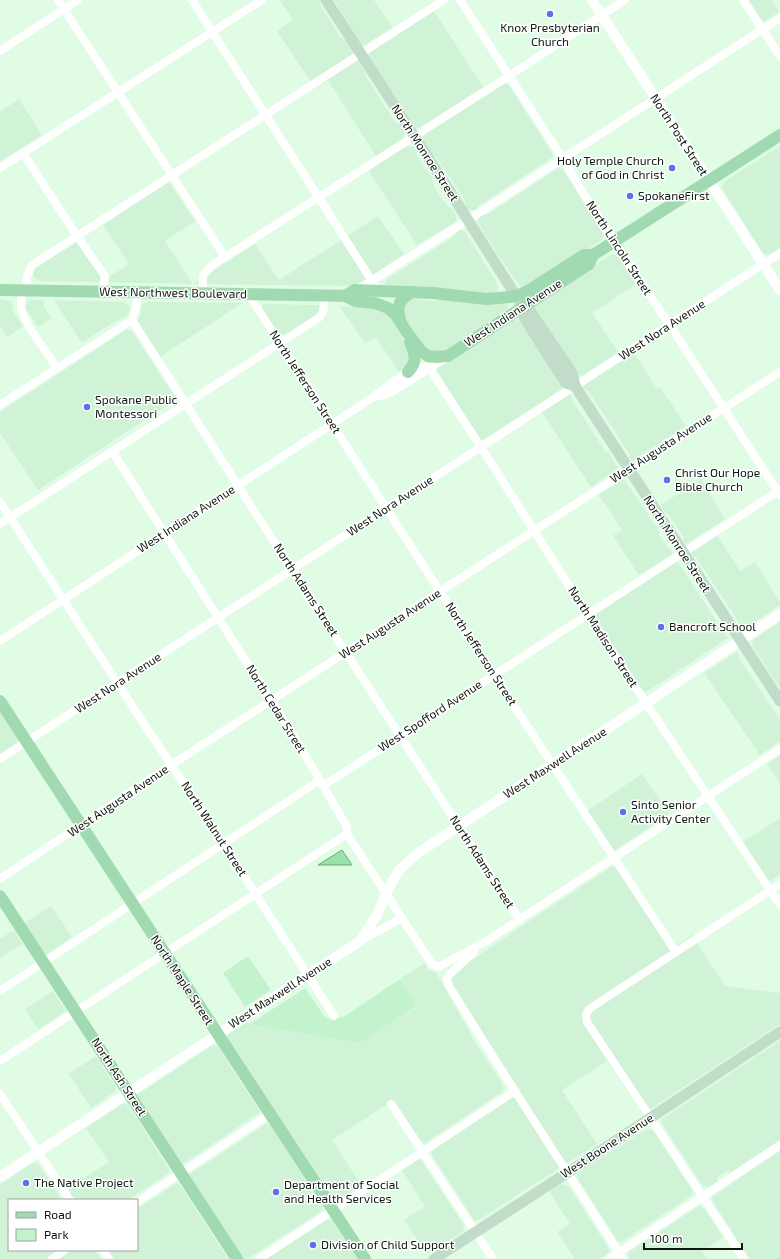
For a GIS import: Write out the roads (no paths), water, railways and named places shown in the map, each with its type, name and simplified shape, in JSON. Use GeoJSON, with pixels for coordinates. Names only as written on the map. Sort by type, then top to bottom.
{"type":"FeatureCollection","features":[{"type":"Feature","properties":{"kind":"main road","name":"North Monroe Street"},"geometry":{"type":"LineString","coordinates":[[326,0],[516,296],[522,307],[524,317],[566,383],[575,386],[780,701]]}},
{"type":"Feature","properties":{"kind":"main road","name":"West Indiana Avenue"},"geometry":{"type":"LineString","coordinates":[[516,296],[528,291],[584,255],[592,255],[780,136]]}},
{"type":"Feature","properties":{"kind":"main road","name":"West Indiana Avenue"},"geometry":{"type":"LineString","coordinates":[[448,356],[589,264],[592,255]]}},
{"type":"Feature","properties":{"kind":"main road"},"geometry":{"type":"LineString","coordinates":[[353,297],[373,297],[377,294],[376,285],[407,292],[486,299],[516,296]]}},
{"type":"Feature","properties":{"kind":"main road","name":"West Northwest Boulevard"},"geometry":{"type":"LineString","coordinates":[[0,290],[325,295],[353,297],[388,308],[396,315],[403,327],[423,353],[428,356],[436,357],[448,356]]}},
{"type":"Feature","properties":{"kind":"main road"},"geometry":{"type":"LineString","coordinates":[[407,292],[399,303],[398,311],[415,359],[413,366],[408,372]]}},
{"type":"Feature","properties":{"kind":"main road","name":"North Maple Street"},"geometry":{"type":"LineString","coordinates":[[0,702],[365,1259]]}},
{"type":"Feature","properties":{"kind":"main road","name":"North Ash Street"},"geometry":{"type":"LineString","coordinates":[[0,896],[237,1259]]}},
{"type":"Feature","properties":{"kind":"main road","name":"West Boone Avenue"},"geometry":{"type":"LineString","coordinates":[[434,1259],[780,1032]]}},
{"type":"Feature","properties":{"kind":"street"},"geometry":{"type":"LineString","coordinates":[[58,0],[225,257]]}},
{"type":"Feature","properties":{"kind":"street"},"geometry":{"type":"LineString","coordinates":[[0,50],[78,0]]}},
{"type":"Feature","properties":{"kind":"street"},"geometry":{"type":"LineString","coordinates":[[192,0],[376,285],[468,220],[780,18]]}},
{"type":"Feature","properties":{"kind":"street"},"geometry":{"type":"LineString","coordinates":[[0,168],[262,0]]}},
{"type":"Feature","properties":{"kind":"street"},"geometry":{"type":"LineString","coordinates":[[57,368],[21,310],[23,290],[32,265],[444,0]]}},
{"type":"Feature","properties":{"kind":"street","name":"North Lincoln Street"},"geometry":{"type":"LineString","coordinates":[[460,0],[563,159],[641,284],[670,324],[779,493]]}},
{"type":"Feature","properties":{"kind":"street","name":"North Post Street"},"geometry":{"type":"LineString","coordinates":[[592,0],[780,290]]}},
{"type":"Feature","properties":{"kind":"street"},"geometry":{"type":"LineString","coordinates":[[203,294],[203,276],[211,266],[509,76],[625,0]]}},
{"type":"Feature","properties":{"kind":"street"},"geometry":{"type":"LineString","coordinates":[[743,0],[780,56]]}},
{"type":"Feature","properties":{"kind":"street"},"geometry":{"type":"LineString","coordinates":[[23,153],[105,276],[103,292]]}},
{"type":"Feature","properties":{"kind":"street","name":"West Nora Avenue"},"geometry":{"type":"LineString","coordinates":[[0,760],[780,253]]}},
{"type":"Feature","properties":{"kind":"street"},"geometry":{"type":"LineString","coordinates":[[0,405],[132,320],[136,308],[137,292]]}},
{"type":"Feature","properties":{"kind":"street","name":"North Jefferson Street"},"geometry":{"type":"LineString","coordinates":[[249,295],[552,765],[676,952]]}},
{"type":"Feature","properties":{"kind":"street"},"geometry":{"type":"LineString","coordinates":[[0,524],[320,317],[323,312],[325,295]]}},
{"type":"Feature","properties":{"kind":"street","name":"North Adams Street"},"geometry":{"type":"LineString","coordinates":[[132,320],[458,827],[520,920]]}},
{"type":"Feature","properties":{"kind":"street","name":"West Indiana Avenue"},"geometry":{"type":"LineString","coordinates":[[372,398],[390,393],[448,356]]}},
{"type":"Feature","properties":{"kind":"street","name":"West Indiana Avenue"},"geometry":{"type":"LineString","coordinates":[[0,641],[372,398],[385,386],[408,372],[424,367],[429,368]]}},
{"type":"Feature","properties":{"kind":"street","name":"North Madison Street"},"geometry":{"type":"LineString","coordinates":[[429,368],[587,614],[780,905]]}},
{"type":"Feature","properties":{"kind":"street","name":"West Augusta Avenue"},"geometry":{"type":"LineString","coordinates":[[0,878],[171,765],[780,372]]}},
{"type":"Feature","properties":{"kind":"street","name":"North Cedar Street"},"geometry":{"type":"LineString","coordinates":[[112,451],[271,701],[347,828],[347,834],[432,964],[438,967],[485,942]]}},
{"type":"Feature","properties":{"kind":"street","name":"West Spofford Avenue"},"geometry":{"type":"LineString","coordinates":[[0,991],[223,844],[400,735],[683,552],[779,493]]}},
{"type":"Feature","properties":{"kind":"street","name":"North Walnut Street"},"geometry":{"type":"LineString","coordinates":[[0,502],[334,1016]]}},
{"type":"Feature","properties":{"kind":"street","name":"West Maxwell Avenue"},"geometry":{"type":"LineString","coordinates":[[360,941],[377,915],[386,893],[400,869],[418,853],[646,704],[780,614]]}},
{"type":"Feature","properties":{"kind":"street"},"geometry":{"type":"LineString","coordinates":[[621,1256],[449,986],[447,979],[450,974],[485,942],[780,749]]}},
{"type":"Feature","properties":{"kind":"street"},"geometry":{"type":"LineString","coordinates":[[0,1061],[347,834]]}},
{"type":"Feature","properties":{"kind":"street"},"geometry":{"type":"LineString","coordinates":[[744,1259],[587,1022],[586,1015],[589,1009],[780,884]]}},
{"type":"Feature","properties":{"kind":"street","name":"West Maxwell Avenue"},"geometry":{"type":"LineString","coordinates":[[0,1177],[307,975],[360,941],[402,918]]}},
{"type":"Feature","properties":{"kind":"street"},"geometry":{"type":"LineString","coordinates":[[258,1259],[515,1091]]}},
{"type":"Feature","properties":{"kind":"street"},"geometry":{"type":"LineString","coordinates":[[0,1094],[69,1199]]}},
{"type":"Feature","properties":{"kind":"street"},"geometry":{"type":"LineString","coordinates":[[391,1104],[493,1259]]}},
{"type":"Feature","properties":{"kind":"street"},"geometry":{"type":"LineString","coordinates":[[138,1201],[270,1114]]}},
{"type":"Feature","properties":{"kind":"street"},"geometry":{"type":"LineString","coordinates":[[609,1259],[621,1256],[703,1196],[780,1145]]}},
{"type":"Feature","properties":{"kind":"street"},"geometry":{"type":"LineString","coordinates":[[52,1259],[64,1251]]}},
{"type":"Feature","properties":{"kind":"place","name":"Knox Presbyterian Church"},"geometry":{"type":"Point","coordinates":[550,14]}},
{"type":"Feature","properties":{"kind":"place","name":"Holy Temple Church of God in Christ"},"geometry":{"type":"Point","coordinates":[672,168]}},
{"type":"Feature","properties":{"kind":"place","name":"SpokaneFirst"},"geometry":{"type":"Point","coordinates":[630,196]}},
{"type":"Feature","properties":{"kind":"place","name":"Spokane Public Montessori"},"geometry":{"type":"Point","coordinates":[87,407]}},
{"type":"Feature","properties":{"kind":"place","name":"Christ Our Hope Bible Church"},"geometry":{"type":"Point","coordinates":[667,480]}},
{"type":"Feature","properties":{"kind":"place","name":"Bancroft School"},"geometry":{"type":"Point","coordinates":[661,627]}},
{"type":"Feature","properties":{"kind":"place","name":"Sinto Senior Activity Center"},"geometry":{"type":"Point","coordinates":[623,812]}},
{"type":"Feature","properties":{"kind":"place","name":"The Native Project"},"geometry":{"type":"Point","coordinates":[26,1183]}},
{"type":"Feature","properties":{"kind":"place","name":"Department of Social and Health Services"},"geometry":{"type":"Point","coordinates":[276,1192]}},
{"type":"Feature","properties":{"kind":"place","name":"Division of Child Support"},"geometry":{"type":"Point","coordinates":[313,1245]}}]}
